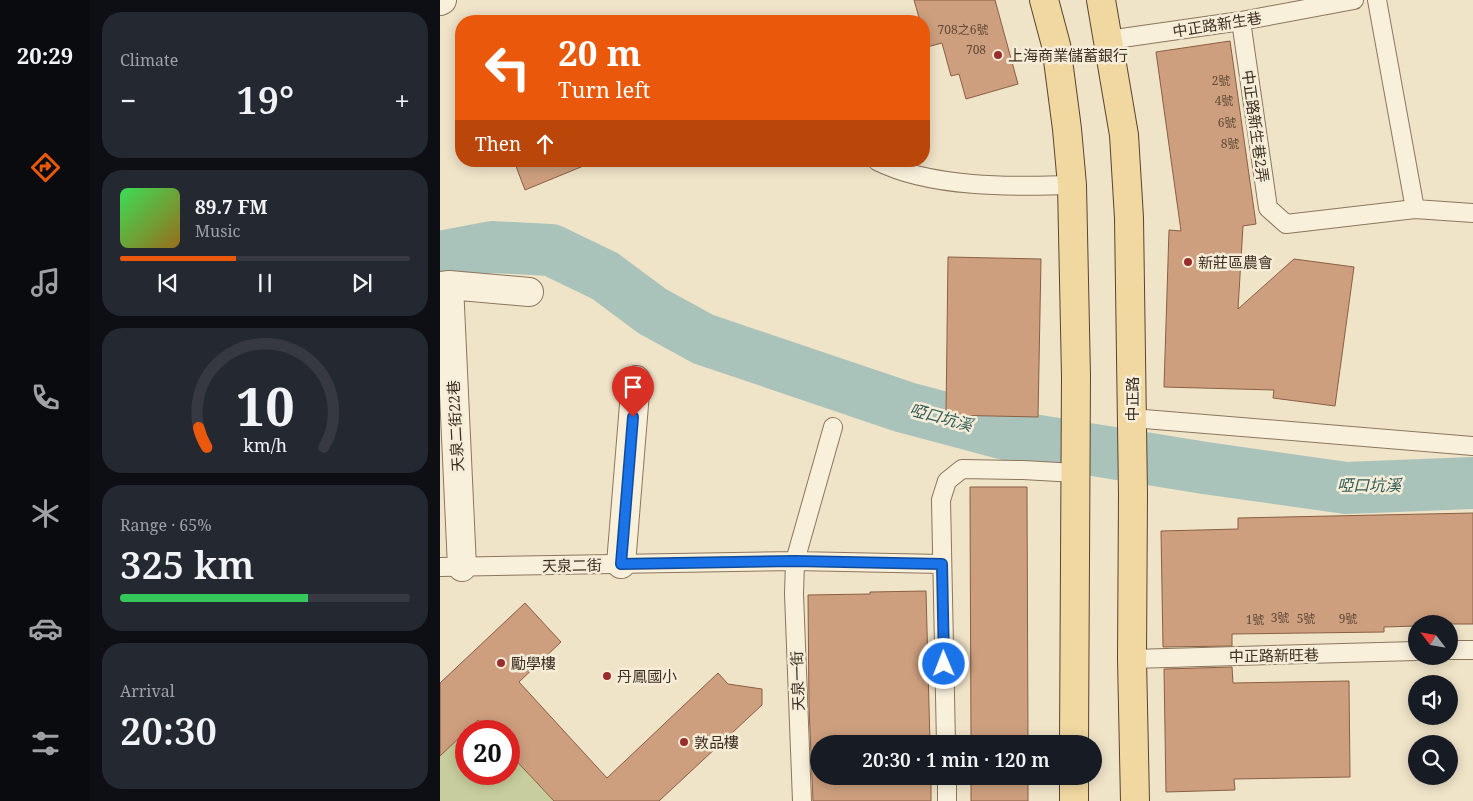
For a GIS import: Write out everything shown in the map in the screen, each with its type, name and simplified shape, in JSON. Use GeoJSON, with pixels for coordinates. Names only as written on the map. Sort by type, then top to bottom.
{"type":"FeatureCollection","features":[{"type":"Feature","properties":{"kind":"main road"},"geometry":{"type":"LineString","coordinates":[[1044,0],[1056,45],[1072,185],[1076,376],[1074,735]]}},
{"type":"Feature","properties":{"kind":"main road","name":"中正路"},"geometry":{"type":"LineString","coordinates":[[1101,0],[1124,135],[1129,218],[1133,494],[1132,658],[1135,801]]}},
{"type":"Feature","properties":{"kind":"main road"},"geometry":{"type":"LineString","coordinates":[[1074,785],[1074,801]]}},
{"type":"Feature","properties":{"kind":"street"},"geometry":{"type":"LineString","coordinates":[[445,286],[529,292]]}},
{"type":"Feature","properties":{"kind":"street","name":"天泉二街22巷"},"geometry":{"type":"LineString","coordinates":[[445,286],[451,567]]}},
{"type":"Feature","properties":{"kind":"street"},"geometry":{"type":"LineString","coordinates":[[621,564],[636,380]]}},
{"type":"Feature","properties":{"kind":"lane","name":"中正路新生巷"},"geometry":{"type":"LineString","coordinates":[[1108,40],[1241,20],[1354,0]]}},
{"type":"Feature","properties":{"kind":"lane"},"geometry":{"type":"LineString","coordinates":[[1377,0],[1415,210],[1473,213]]}},
{"type":"Feature","properties":{"kind":"lane","name":"中正路新生巷2弄"},"geometry":{"type":"LineString","coordinates":[[1241,20],[1268,208],[1286,224],[1415,210]]}},
{"type":"Feature","properties":{"kind":"lane"},"geometry":{"type":"LineString","coordinates":[[889,167],[929,178],[982,184],[1072,185]]}},
{"type":"Feature","properties":{"kind":"lane"},"geometry":{"type":"LineString","coordinates":[[1132,418],[1473,446]]}},
{"type":"Feature","properties":{"kind":"lane","name":"天泉一街"},"geometry":{"type":"LineString","coordinates":[[802,801],[794,604],[795,561],[833,427]]}},
{"type":"Feature","properties":{"kind":"lane"},"geometry":{"type":"LineString","coordinates":[[946,735],[941,500],[947,481],[962,469],[1076,473]]}},
{"type":"Feature","properties":{"kind":"lane","name":"天泉二街"},"geometry":{"type":"LineString","coordinates":[[451,567],[795,561],[942,564]]}},
{"type":"Feature","properties":{"kind":"lane"},"geometry":{"type":"LineString","coordinates":[[1458,650],[1473,650]]}},
{"type":"Feature","properties":{"kind":"lane","name":"中正路新旺巷"},"geometry":{"type":"LineString","coordinates":[[1132,658],[1408,651]]}},
{"type":"Feature","properties":{"kind":"lane"},"geometry":{"type":"LineString","coordinates":[[947,785],[947,801]]}},
{"type":"Feature","properties":{"kind":"green space"},"geometry":{"type":"Polygon","coordinates":[[[455,742],[455,785],[520,785],[520,765],[554,801],[440,801],[440,756],[455,742]]]}},
{"type":"Feature","properties":{"kind":"building"},"geometry":{"type":"Polygon","coordinates":[[[914,0],[995,0],[1018,84],[966,99],[959,74],[951,76],[942,43],[930,46],[930,15],[918,15],[914,0]]]}},
{"type":"Feature","properties":{"kind":"building"},"geometry":{"type":"Polygon","coordinates":[[[1230,41],[1256,224],[1243,226],[1238,309],[1294,259],[1354,267],[1335,406],[1273,398],[1274,390],[1164,387],[1169,230],[1181,231],[1156,52],[1230,41]]]}},
{"type":"Feature","properties":{"kind":"building"},"geometry":{"type":"Polygon","coordinates":[[[516,167],[581,167],[525,190],[516,167]]]}},
{"type":"Feature","properties":{"kind":"building"},"geometry":{"type":"Polygon","coordinates":[[[948,257],[1041,259],[1038,417],[946,415],[948,257]]]}},
{"type":"Feature","properties":{"kind":"building"},"geometry":{"type":"Polygon","coordinates":[[[970,487],[1027,487],[1028,735],[971,735],[970,487]]]}},
{"type":"Feature","properties":{"kind":"building"},"geometry":{"type":"Polygon","coordinates":[[[1473,513],[1473,624],[1458,624],[1458,615],[1408,615],[1408,626],[1384,627],[1384,632],[1232,634],[1232,646],[1163,647],[1161,531],[1238,529],[1238,518],[1473,513]]]}},
{"type":"Feature","properties":{"kind":"building"},"geometry":{"type":"Polygon","coordinates":[[[926,591],[930,735],[810,735],[808,595],[870,594],[870,592],[926,591]]]}},
{"type":"Feature","properties":{"kind":"building","name":"敦品樓"},"geometry":{"type":"Polygon","coordinates":[[[525,603],[561,642],[519,682],[607,778],[718,673],[728,684],[762,689],[762,705],[659,801],[554,801],[520,765],[520,720],[455,720],[455,742],[440,756],[440,683],[525,603]]]}},
{"type":"Feature","properties":{"kind":"building"},"geometry":{"type":"Polygon","coordinates":[[[1232,667],[1233,683],[1349,681],[1350,777],[1234,779],[1235,790],[1166,792],[1164,669],[1232,667]]]}},
{"type":"Feature","properties":{"kind":"building"},"geometry":{"type":"Polygon","coordinates":[[[812,785],[931,785],[931,801],[813,801],[812,785]]]}},
{"type":"Feature","properties":{"kind":"building"},"geometry":{"type":"Polygon","coordinates":[[[971,785],[1028,785],[1028,801],[971,801],[971,785]]]}},
{"type":"Feature","properties":{"kind":"waterway","name":"啞口坑溪"},"geometry":{"type":"LineString","coordinates":[[440,257],[492,247],[551,250],[605,276],[652,311],[703,339],[904,407],[1020,438],[1205,468],[1346,488],[1473,483]]}},
{"type":"Feature","properties":{"kind":"place","name":"上海商業儲蓄銀行"},"geometry":{"type":"Point","coordinates":[998,55]}},
{"type":"Feature","properties":{"kind":"place","name":"新莊區農會"},"geometry":{"type":"Point","coordinates":[1188,262]}},
{"type":"Feature","properties":{"kind":"place","name":"勵學樓"},"geometry":{"type":"Point","coordinates":[501,663]}},
{"type":"Feature","properties":{"kind":"place","name":"丹鳳國小"},"geometry":{"type":"Point","coordinates":[607,676]}},
{"type":"Feature","properties":{"kind":"place","name":"敦品樓"},"geometry":{"type":"Point","coordinates":[684,742]}},
{"type":"Feature","properties":{"kind":"route"},"geometry":{"type":"LineString","coordinates":[[633,417],[621,564],[795,561],[942,564],[944,664]]}}]}
